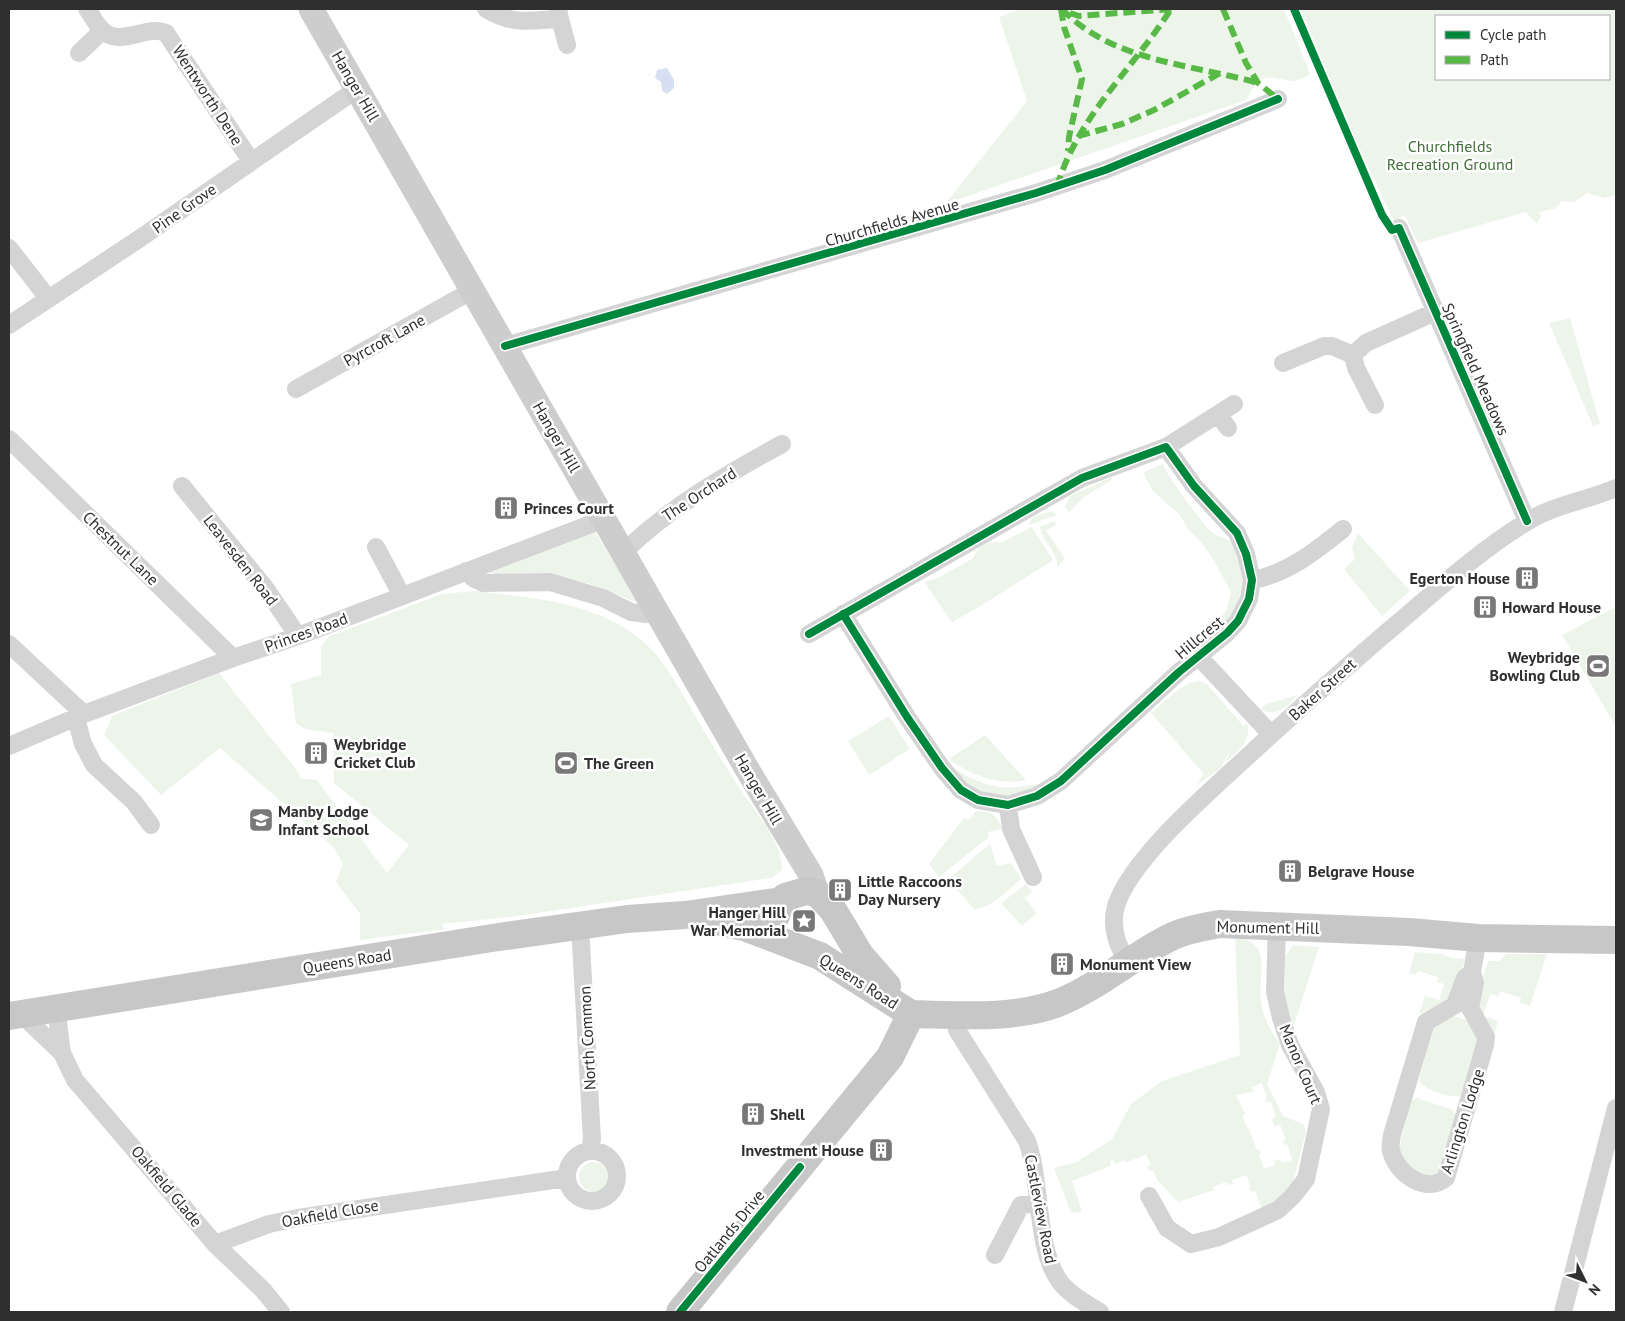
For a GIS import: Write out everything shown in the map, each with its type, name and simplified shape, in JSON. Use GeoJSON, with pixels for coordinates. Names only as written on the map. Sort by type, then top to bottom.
{"type":"FeatureCollection","features":[{"type":"Feature","properties":{"kind":"main road","name":"Hanger Hill"},"geometry":{"type":"LineString","coordinates":[[311,9],[657,611],[801,888],[836,915],[860,955],[911,1014]]}},
{"type":"Feature","properties":{"kind":"main road","name":"Queens Road"},"geometry":{"type":"LineString","coordinates":[[15,1015],[580,926],[647,917],[685,915],[801,888]]}},
{"type":"Feature","properties":{"kind":"main road"},"geometry":{"type":"LineString","coordinates":[[779,940],[776,916],[801,888]]}},
{"type":"Feature","properties":{"kind":"main road","name":"Queens Road"},"geometry":{"type":"LineString","coordinates":[[685,915],[731,923],[810,951],[840,967],[911,1014]]}},
{"type":"Feature","properties":{"kind":"main road"},"geometry":{"type":"LineString","coordinates":[[810,951],[826,935],[836,915]]}},
{"type":"Feature","properties":{"kind":"main road","name":"Monument Hill"},"geometry":{"type":"LineString","coordinates":[[911,1014],[1010,1013],[1050,1006],[1092,986],[1128,962],[1174,936],[1198,928],[1220,924],[1478,938],[1616,940]]}},
{"type":"Feature","properties":{"kind":"main road","name":"Oatlands Drive"},"geometry":{"type":"LineString","coordinates":[[680,1312],[890,1057],[911,1014]]}},
{"type":"Feature","properties":{"kind":"street"},"geometry":{"type":"LineString","coordinates":[[79,53],[102,31],[87,9]]}},
{"type":"Feature","properties":{"kind":"street"},"geometry":{"type":"LineString","coordinates":[[486,9],[499,16],[520,22],[559,14],[567,45]]}},
{"type":"Feature","properties":{"kind":"street","name":"Wentworth Dene"},"geometry":{"type":"LineString","coordinates":[[102,31],[126,37],[154,30],[166,33],[251,161]]}},
{"type":"Feature","properties":{"kind":"street","name":"Pine Grove"},"geometry":{"type":"LineString","coordinates":[[9,325],[139,239],[357,89]]}},
{"type":"Feature","properties":{"kind":"street","name":"Churchfields Avenue"},"geometry":{"type":"LineString","coordinates":[[505,346],[1036,194],[1105,170],[1278,99]]}},
{"type":"Feature","properties":{"kind":"street","name":"Springfield Meadows"},"geometry":{"type":"LineString","coordinates":[[1400,228],[1527,521]]}},
{"type":"Feature","properties":{"kind":"street"},"geometry":{"type":"LineString","coordinates":[[9,248],[48,298]]}},
{"type":"Feature","properties":{"kind":"street","name":"Pyrcroft Lane"},"geometry":{"type":"LineString","coordinates":[[296,389],[473,290]]}},
{"type":"Feature","properties":{"kind":"street"},"geometry":{"type":"LineString","coordinates":[[1353,355],[1366,343],[1435,312]]}},
{"type":"Feature","properties":{"kind":"street"},"geometry":{"type":"LineString","coordinates":[[1284,363],[1324,346],[1332,346],[1353,355]]}},
{"type":"Feature","properties":{"kind":"street"},"geometry":{"type":"LineString","coordinates":[[1353,355],[1356,368],[1375,405]]}},
{"type":"Feature","properties":{"kind":"street"},"geometry":{"type":"LineString","coordinates":[[809,634],[1082,478],[1166,447],[1223,421],[1234,404]]}},
{"type":"Feature","properties":{"kind":"street","name":"Chestnut Lane"},"geometry":{"type":"LineString","coordinates":[[9,440],[233,658]]}},
{"type":"Feature","properties":{"kind":"street","name":"The Orchard"},"geometry":{"type":"LineString","coordinates":[[621,549],[629,546],[672,509],[700,490],[782,444]]}},
{"type":"Feature","properties":{"kind":"street","name":"Hillcrest"},"geometry":{"type":"LineString","coordinates":[[843,614],[907,717],[942,768],[962,790],[978,800],[1008,805],[1038,796],[1061,781],[1179,672],[1199,657],[1238,620],[1249,599],[1252,580],[1246,554],[1237,533],[1194,486],[1166,447]]}},
{"type":"Feature","properties":{"kind":"street","name":"Leavesden Road"},"geometry":{"type":"LineString","coordinates":[[182,486],[266,589],[298,636]]}},
{"type":"Feature","properties":{"kind":"street","name":"Baker Street"},"geometry":{"type":"LineString","coordinates":[[1128,962],[1116,942],[1113,915],[1119,898],[1135,871],[1175,826],[1271,734],[1434,592],[1504,536],[1545,512],[1616,488]]}},
{"type":"Feature","properties":{"kind":"street","name":"Princes Road"},"geometry":{"type":"LineString","coordinates":[[9,746],[80,716],[233,658],[298,636],[604,519]]}},
{"type":"Feature","properties":{"kind":"street"},"geometry":{"type":"LineString","coordinates":[[1252,580],[1281,572],[1323,546],[1344,529]]}},
{"type":"Feature","properties":{"kind":"street"},"geometry":{"type":"LineString","coordinates":[[376,548],[402,596]]}},
{"type":"Feature","properties":{"kind":"street"},"geometry":{"type":"LineString","coordinates":[[466,572],[483,583],[550,582],[603,598],[630,612],[646,614],[657,611]]}},
{"type":"Feature","properties":{"kind":"street"},"geometry":{"type":"LineString","coordinates":[[9,644],[80,716],[84,744],[94,765],[134,802],[150,825]]}},
{"type":"Feature","properties":{"kind":"street","name":"Hillcrest"},"geometry":{"type":"LineString","coordinates":[[1199,657],[1271,734]]}},
{"type":"Feature","properties":{"kind":"street"},"geometry":{"type":"LineString","coordinates":[[1008,805],[1012,829],[1033,877]]}},
{"type":"Feature","properties":{"kind":"street","name":"North Common"},"geometry":{"type":"LineString","coordinates":[[580,926],[589,1048],[592,1139],[590,1151]]}},
{"type":"Feature","properties":{"kind":"street","name":"Manor Court"},"geometry":{"type":"LineString","coordinates":[[1149,1196],[1167,1228],[1191,1244],[1219,1238],[1278,1210],[1293,1196],[1306,1179],[1321,1109],[1316,1092],[1290,1045],[1281,1018],[1275,992],[1277,926]]}},
{"type":"Feature","properties":{"kind":"street","name":"Arlington Lodge"},"geometry":{"type":"LineString","coordinates":[[1472,972],[1465,978],[1455,1005],[1426,1022],[1392,1135],[1391,1149],[1395,1161],[1408,1176],[1426,1185],[1438,1184],[1446,1178],[1485,1046],[1486,1037],[1470,1008],[1475,983],[1472,972],[1478,938]]}},
{"type":"Feature","properties":{"kind":"street","name":"Oakfield Glade"},"geometry":{"type":"LineString","coordinates":[[56,1008],[62,1053],[76,1080],[215,1244],[263,1290],[281,1312]]}},
{"type":"Feature","properties":{"kind":"street","name":"Castleview Road"},"geometry":{"type":"LineString","coordinates":[[955,1014],[958,1030],[1027,1141],[1033,1158],[1038,1203],[1050,1265],[1061,1284],[1100,1312]]}},
{"type":"Feature","properties":{"kind":"street","name":"Oakfield Glade"},"geometry":{"type":"LineString","coordinates":[[15,1015],[62,1053]]}},
{"type":"Feature","properties":{"kind":"street"},"geometry":{"type":"LineString","coordinates":[[1563,1312],[1616,1108]]}},
{"type":"Feature","properties":{"kind":"street"},"geometry":{"type":"LineString","coordinates":[[590,1151],[598,1152],[612,1161],[617,1176],[611,1192],[597,1200],[581,1198],[574,1193],[567,1178],[571,1163],[576,1157],[590,1151]]}},
{"type":"Feature","properties":{"kind":"street","name":"Oakfield Close"},"geometry":{"type":"LineString","coordinates":[[215,1244],[269,1224],[448,1194],[567,1178]]}},
{"type":"Feature","properties":{"kind":"street"},"geometry":{"type":"LineString","coordinates":[[995,1255],[1021,1205],[1038,1203]]}},
{"type":"Feature","properties":{"kind":"green space"},"geometry":{"type":"Polygon","coordinates":[[[1020,9],[1284,9],[1310,74],[1294,81],[1264,78],[1251,91],[1246,100],[945,204],[1027,101],[999,17],[1020,9]]]}},
{"type":"Feature","properties":{"kind":"green space","name":"Churchfields Recreation Ground"},"geometry":{"type":"Polygon","coordinates":[[[1301,9],[1616,9],[1616,195],[1604,198],[1587,193],[1574,202],[1562,201],[1555,209],[1538,212],[1541,216],[1537,224],[1526,212],[1418,243],[1405,216],[1394,221],[1352,133],[1301,9]]]}},
{"type":"Feature","properties":{"kind":"green space"},"geometry":{"type":"Polygon","coordinates":[[[1570,318],[1600,424],[1593,426],[1549,323],[1570,318]]]}},
{"type":"Feature","properties":{"kind":"green space"},"geometry":{"type":"Polygon","coordinates":[[[1163,464],[1178,489],[1201,520],[1213,533],[1230,541],[1234,547],[1242,574],[1241,592],[1235,609],[1225,627],[1218,622],[1227,609],[1231,592],[1212,557],[1188,529],[1180,515],[1153,491],[1143,473],[1163,464]]]}},
{"type":"Feature","properties":{"kind":"green space"},"geometry":{"type":"Polygon","coordinates":[[[1110,478],[1113,479],[1083,498],[1069,512],[1065,507],[1070,496],[1110,478]]]}},
{"type":"Feature","properties":{"kind":"green space"},"geometry":{"type":"Polygon","coordinates":[[[1051,511],[1057,515],[1029,525],[1033,517],[1051,511]]]}},
{"type":"Feature","properties":{"kind":"green space"},"geometry":{"type":"Polygon","coordinates":[[[1055,521],[1056,525],[1046,530],[1065,559],[1057,567],[1053,551],[1041,532],[1040,527],[1055,521]]]}},
{"type":"Feature","properties":{"kind":"green space"},"geometry":{"type":"Polygon","coordinates":[[[1032,527],[1053,560],[952,622],[924,582],[938,578],[972,559],[979,548],[987,543],[1002,542],[1032,527]]]}},
{"type":"Feature","properties":{"kind":"green space"},"geometry":{"type":"Polygon","coordinates":[[[595,532],[639,603],[590,584],[548,573],[495,574],[490,572],[493,564],[595,532]]]}},
{"type":"Feature","properties":{"kind":"green space"},"geometry":{"type":"Polygon","coordinates":[[[1358,533],[1410,591],[1382,616],[1344,569],[1355,559],[1352,548],[1358,533]]]}},
{"type":"Feature","properties":{"kind":"green space"},"geometry":{"type":"Polygon","coordinates":[[[474,591],[544,600],[589,611],[610,620],[630,632],[649,647],[669,672],[724,763],[766,826],[778,848],[782,870],[771,878],[511,917],[441,924],[445,929],[360,940],[360,914],[336,882],[343,864],[334,848],[220,748],[161,795],[104,735],[112,716],[219,673],[299,773],[299,778],[317,780],[387,873],[409,845],[334,783],[333,733],[305,729],[296,723],[291,684],[321,675],[321,646],[330,636],[442,594],[474,591]]]}},
{"type":"Feature","properties":{"kind":"green space","name":"Weybridge Bowling Club"},"geometry":{"type":"Polygon","coordinates":[[[1616,607],[1616,727],[1562,635],[1616,607]]]}},
{"type":"Feature","properties":{"kind":"green space"},"geometry":{"type":"Polygon","coordinates":[[[1218,629],[1220,631],[1183,662],[1179,660],[1189,645],[1195,640],[1218,629]]]}},
{"type":"Feature","properties":{"kind":"green space"},"geometry":{"type":"Polygon","coordinates":[[[1197,681],[1206,683],[1244,726],[1247,723],[1248,735],[1243,746],[1225,763],[1233,745],[1221,768],[1195,786],[1204,774],[1151,713],[1178,690],[1197,681]]]}},
{"type":"Feature","properties":{"kind":"green space"},"geometry":{"type":"Polygon","coordinates":[[[1298,695],[1277,712],[1260,709],[1266,704],[1298,695]]]}},
{"type":"Feature","properties":{"kind":"green space"},"geometry":{"type":"Polygon","coordinates":[[[889,716],[910,749],[869,775],[848,741],[889,716]]]}},
{"type":"Feature","properties":{"kind":"green space"},"geometry":{"type":"Polygon","coordinates":[[[985,735],[1026,780],[1005,781],[985,778],[966,770],[949,759],[985,735]]]}},
{"type":"Feature","properties":{"kind":"green space"},"geometry":{"type":"Polygon","coordinates":[[[947,765],[971,778],[997,787],[1043,784],[1013,797],[987,795],[963,784],[947,765]]]}},
{"type":"Feature","properties":{"kind":"green space"},"geometry":{"type":"Polygon","coordinates":[[[976,811],[985,812],[996,817],[1002,829],[988,832],[989,837],[939,877],[929,864],[964,818],[969,820],[976,811]]]}},
{"type":"Feature","properties":{"kind":"green space"},"geometry":{"type":"Polygon","coordinates":[[[990,844],[997,866],[1011,863],[1021,879],[994,902],[974,909],[948,879],[990,844]]]}},
{"type":"Feature","properties":{"kind":"green space"},"geometry":{"type":"Polygon","coordinates":[[[1026,884],[1032,891],[1025,898],[1037,913],[1022,926],[1001,903],[1026,884]]]}},
{"type":"Feature","properties":{"kind":"green space"},"geometry":{"type":"Polygon","coordinates":[[[1235,937],[1247,940],[1255,945],[1260,952],[1262,961],[1260,991],[1262,1008],[1268,1024],[1280,1044],[1267,1084],[1283,1116],[1303,1124],[1306,1132],[1293,1183],[1280,1198],[1262,1209],[1255,1191],[1251,1192],[1247,1175],[1232,1180],[1233,1184],[1228,1185],[1226,1182],[1213,1187],[1214,1190],[1178,1202],[1157,1180],[1153,1170],[1149,1171],[1147,1167],[1151,1165],[1146,1154],[1126,1163],[1125,1160],[1115,1164],[1113,1160],[1110,1161],[1111,1166],[1072,1181],[1082,1212],[1071,1213],[1054,1168],[1077,1162],[1112,1139],[1131,1104],[1162,1081],[1240,1055],[1235,937]],[[1262,1083],[1252,1087],[1253,1092],[1236,1095],[1245,1114],[1242,1116],[1257,1150],[1260,1149],[1261,1153],[1259,1155],[1264,1169],[1275,1165],[1274,1161],[1280,1159],[1282,1163],[1292,1160],[1287,1144],[1284,1145],[1283,1141],[1286,1140],[1280,1125],[1274,1126],[1272,1119],[1276,1117],[1271,1102],[1267,1103],[1265,1100],[1267,1099],[1262,1083]]]}},
{"type":"Feature","properties":{"kind":"green space"},"geometry":{"type":"Polygon","coordinates":[[[1293,945],[1319,947],[1294,1025],[1284,1004],[1285,956],[1293,945]]]}},
{"type":"Feature","properties":{"kind":"green space"},"geometry":{"type":"Polygon","coordinates":[[[1415,952],[1442,954],[1452,958],[1465,959],[1458,981],[1451,994],[1440,1004],[1419,1014],[1425,996],[1439,1000],[1444,984],[1437,982],[1438,977],[1418,971],[1416,975],[1409,973],[1415,952]]]}},
{"type":"Feature","properties":{"kind":"green space"},"geometry":{"type":"Polygon","coordinates":[[[1507,954],[1547,954],[1530,1006],[1520,1003],[1521,998],[1500,991],[1499,996],[1490,994],[1483,1016],[1498,1021],[1493,1039],[1479,1008],[1480,985],[1488,961],[1499,961],[1507,954]]]}},
{"type":"Feature","properties":{"kind":"green space"},"geometry":{"type":"Polygon","coordinates":[[[1451,1015],[1466,1020],[1479,1037],[1465,1095],[1460,1096],[1440,1094],[1427,1088],[1419,1080],[1432,1028],[1451,1015]]]}},
{"type":"Feature","properties":{"kind":"green space"},"geometry":{"type":"Polygon","coordinates":[[[1417,1098],[1451,1109],[1457,1116],[1441,1176],[1435,1179],[1412,1173],[1401,1157],[1399,1149],[1411,1101],[1417,1098]]]}},
{"type":"Feature","properties":{"kind":"green space"},"geometry":{"type":"Polygon","coordinates":[[[594,1162],[600,1163],[608,1171],[608,1183],[600,1191],[594,1192],[588,1191],[580,1183],[579,1177],[580,1171],[588,1163],[594,1162]]]}},
{"type":"Feature","properties":{"kind":"water"},"geometry":{"type":"Polygon","coordinates":[[[667,68],[674,80],[674,88],[667,94],[662,91],[661,82],[655,78],[657,70],[667,68]]]}},
{"type":"Feature","properties":{"kind":"marked path"},"geometry":{"type":"LineString","coordinates":[[1061,9],[1064,27],[1082,79],[1069,137],[1068,151]]}},
{"type":"Feature","properties":{"kind":"marked path"},"geometry":{"type":"LineString","coordinates":[[1062,9],[1082,27],[1104,40],[1129,51],[1154,59],[1258,83]]}},
{"type":"Feature","properties":{"kind":"marked path"},"geometry":{"type":"LineString","coordinates":[[1057,187],[1066,162],[1092,116],[1171,9]]}},
{"type":"Feature","properties":{"kind":"marked path"},"geometry":{"type":"LineString","coordinates":[[1070,13],[1079,16],[1172,9]]}},
{"type":"Feature","properties":{"kind":"marked path"},"geometry":{"type":"LineString","coordinates":[[1223,9],[1246,63],[1258,83],[1278,99]]}},
{"type":"Feature","properties":{"kind":"marked path"},"geometry":{"type":"LineString","coordinates":[[1078,136],[1122,124],[1154,110],[1222,72]]}},
{"type":"Feature","properties":{"kind":"cycle path"},"geometry":{"type":"LineString","coordinates":[[1294,9],[1382,215],[1392,230],[1399,228],[1527,521]]}},
{"type":"Feature","properties":{"kind":"cycle path"},"geometry":{"type":"LineString","coordinates":[[505,346],[1036,193],[1105,170],[1278,99]]}},
{"type":"Feature","properties":{"kind":"cycle path"},"geometry":{"type":"LineString","coordinates":[[809,634],[1082,478],[1166,447],[1194,486],[1237,533],[1246,554],[1252,580],[1249,599],[1238,621],[1227,633],[1179,672],[1061,781],[1037,796],[1008,805],[978,800],[961,790],[942,768],[907,717],[843,614]]}},
{"type":"Feature","properties":{"kind":"cycle path"},"geometry":{"type":"LineString","coordinates":[[680,1312],[800,1167]]}},
{"type":"Feature","properties":{"kind":"place","name":"Princes Court"},"geometry":{"type":"Point","coordinates":[506,508]}},
{"type":"Feature","properties":{"kind":"place","name":"Egerton House"},"geometry":{"type":"Point","coordinates":[1527,578]}},
{"type":"Feature","properties":{"kind":"place","name":"Howard House"},"geometry":{"type":"Point","coordinates":[1485,607]}},
{"type":"Feature","properties":{"kind":"place","name":"Weybridge Bowling Club"},"geometry":{"type":"Point","coordinates":[1598,666]}},
{"type":"Feature","properties":{"kind":"place","name":"Weybridge Cricket Club"},"geometry":{"type":"Point","coordinates":[316,753]}},
{"type":"Feature","properties":{"kind":"place","name":"The Green"},"geometry":{"type":"Point","coordinates":[566,763]}},
{"type":"Feature","properties":{"kind":"place","name":"Manby Lodge Infant School"},"geometry":{"type":"Point","coordinates":[261,820]}},
{"type":"Feature","properties":{"kind":"place","name":"Belgrave House"},"geometry":{"type":"Point","coordinates":[1290,871]}},
{"type":"Feature","properties":{"kind":"place","name":"Little Raccoons Day Nursery"},"geometry":{"type":"Point","coordinates":[840,890]}},
{"type":"Feature","properties":{"kind":"place","name":"Hanger Hill War Memorial"},"geometry":{"type":"Point","coordinates":[804,921]}},
{"type":"Feature","properties":{"kind":"place","name":"Monument View"},"geometry":{"type":"Point","coordinates":[1062,964]}},
{"type":"Feature","properties":{"kind":"place","name":"Shell"},"geometry":{"type":"Point","coordinates":[753,1114]}},
{"type":"Feature","properties":{"kind":"place","name":"Investment House"},"geometry":{"type":"Point","coordinates":[881,1150]}}]}
